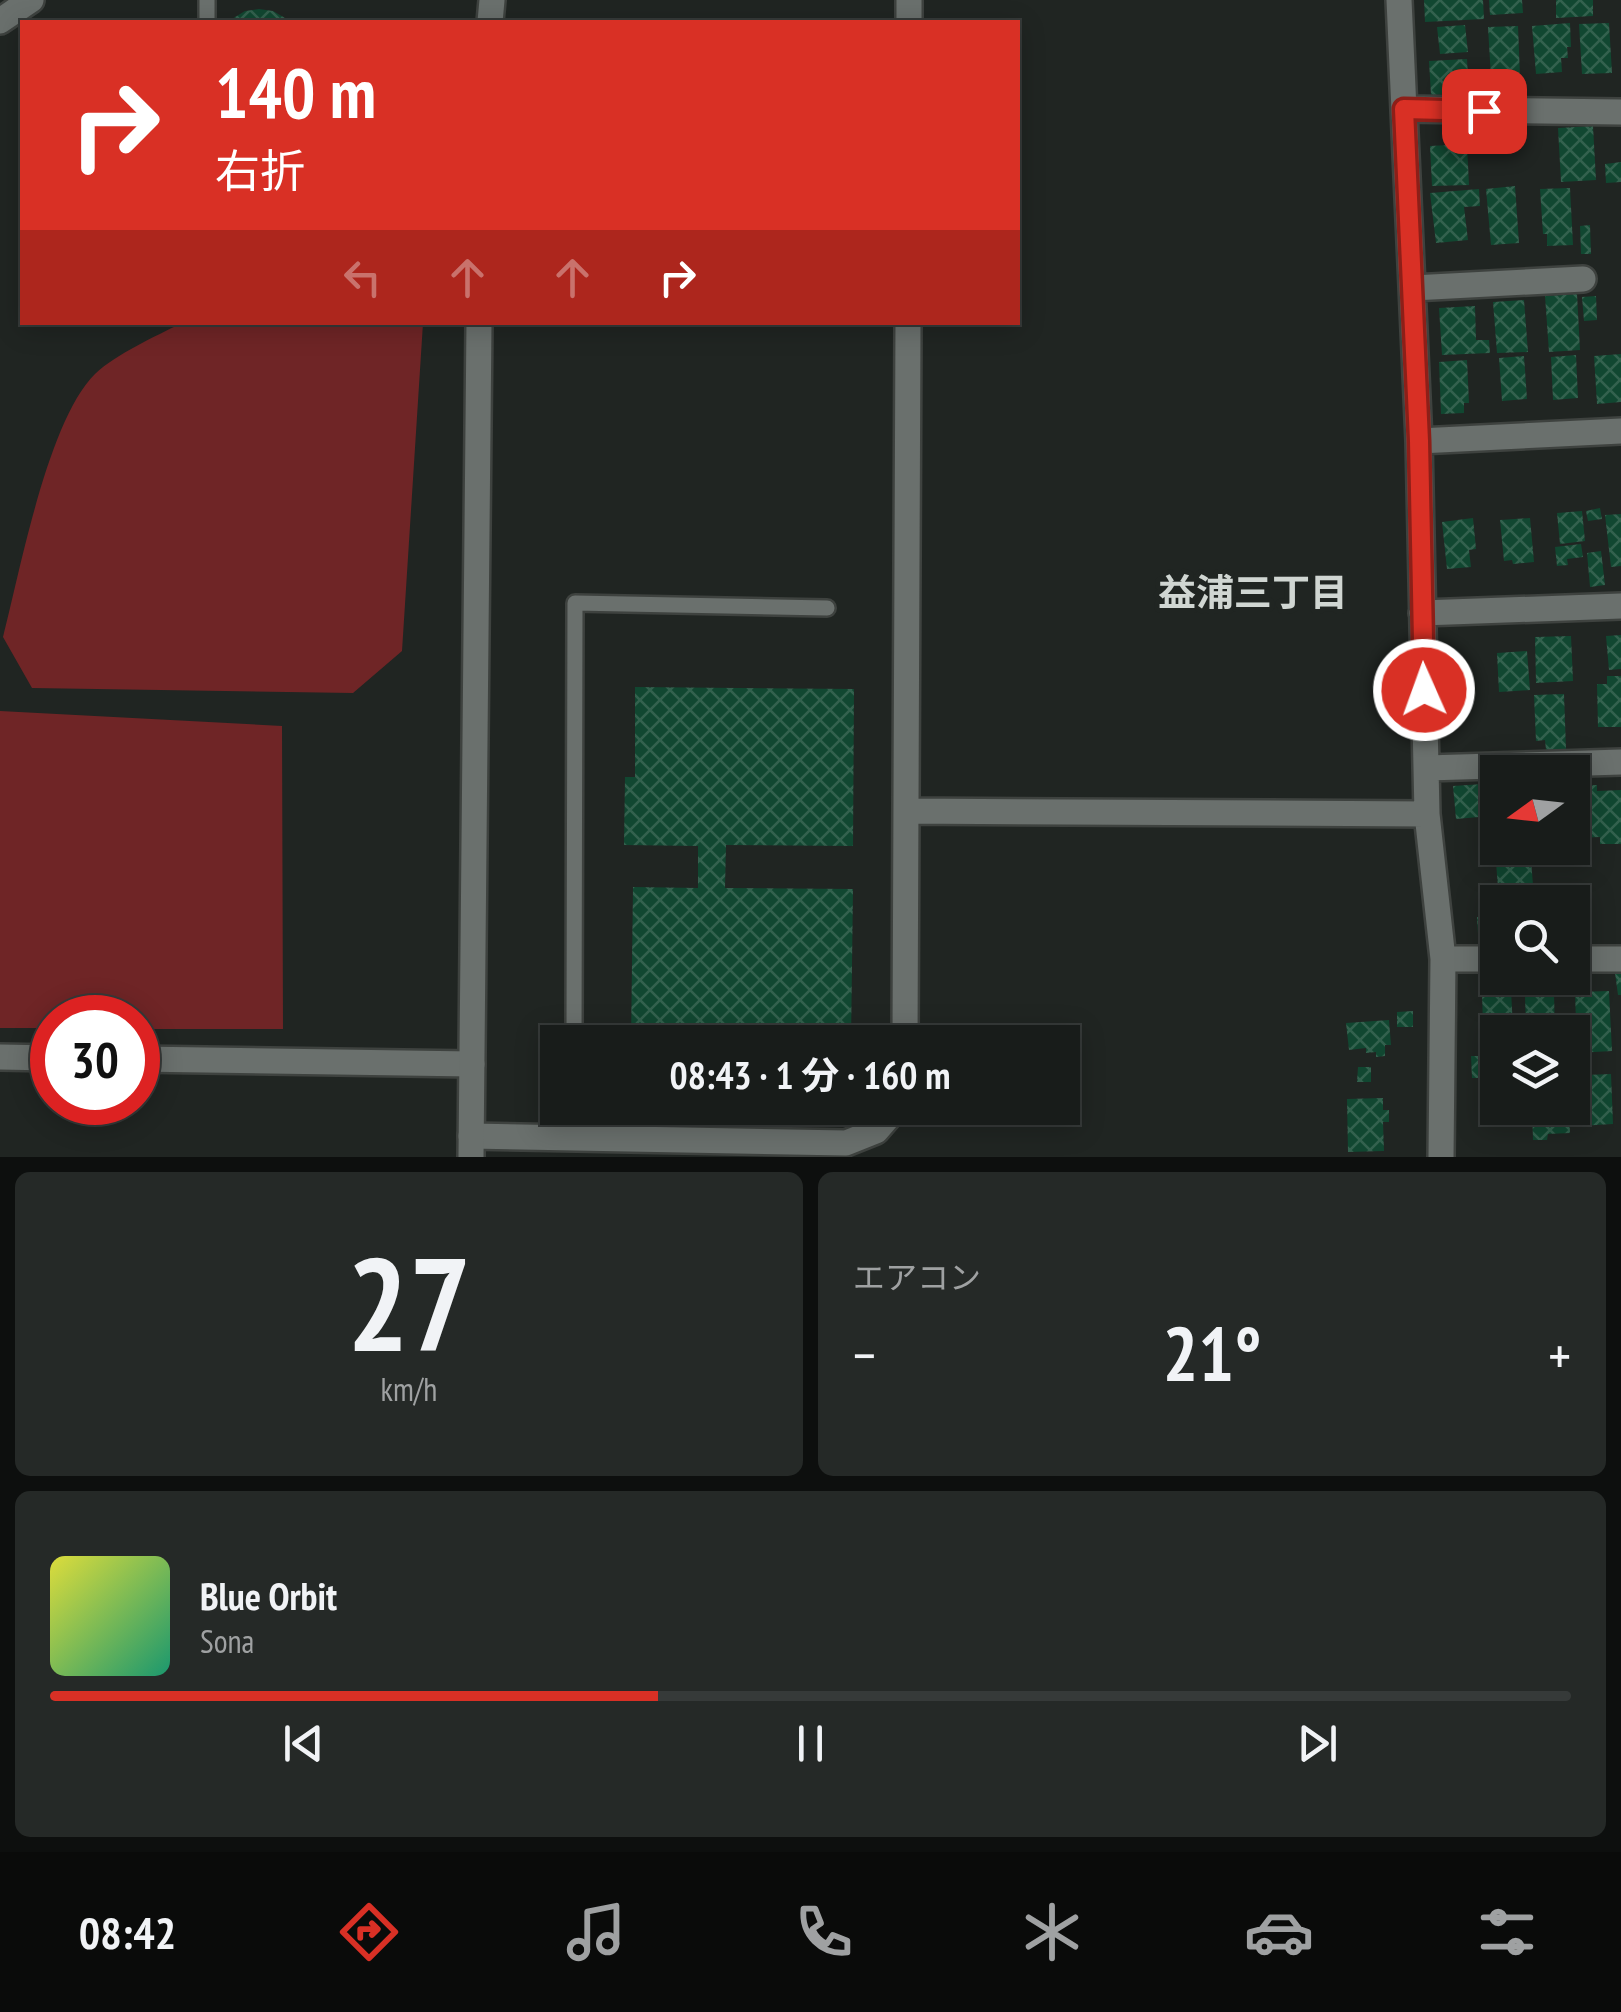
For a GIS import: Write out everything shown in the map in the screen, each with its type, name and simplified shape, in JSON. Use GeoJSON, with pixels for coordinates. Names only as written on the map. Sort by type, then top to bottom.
{"type":"FeatureCollection","features":[{"type":"Feature","properties":{"kind":"street"},"geometry":{"type":"LineString","coordinates":[[0,21],[31,0]]}},
{"type":"Feature","properties":{"kind":"street"},"geometry":{"type":"LineString","coordinates":[[1399,0],[1419,441],[1428,814],[1444,959],[1441,1157]]}},
{"type":"Feature","properties":{"kind":"street"},"geometry":{"type":"LineString","coordinates":[[1404,109],[1621,112]]}},
{"type":"Feature","properties":{"kind":"street"},"geometry":{"type":"LineString","coordinates":[[1413,288],[1583,279]]}},
{"type":"Feature","properties":{"kind":"street"},"geometry":{"type":"LineString","coordinates":[[480,325],[471,1146],[574,1138],[846,1142],[876,1131],[881,1125]]}},
{"type":"Feature","properties":{"kind":"street"},"geometry":{"type":"LineString","coordinates":[[905,1025],[908,325]]}},
{"type":"Feature","properties":{"kind":"street"},"geometry":{"type":"LineString","coordinates":[[1419,441],[1621,432]]}},
{"type":"Feature","properties":{"kind":"street"},"geometry":{"type":"LineString","coordinates":[[1422,613],[1621,606]]}},
{"type":"Feature","properties":{"kind":"street"},"geometry":{"type":"LineString","coordinates":[[1427,768],[1621,762]]}},
{"type":"Feature","properties":{"kind":"street"},"geometry":{"type":"LineString","coordinates":[[906,811],[1428,814]]}},
{"type":"Feature","properties":{"kind":"street"},"geometry":{"type":"LineString","coordinates":[[1444,959],[1480,959]]}},
{"type":"Feature","properties":{"kind":"street"},"geometry":{"type":"LineString","coordinates":[[1590,959],[1621,959]]}},
{"type":"Feature","properties":{"kind":"street"},"geometry":{"type":"LineString","coordinates":[[0,1057],[30,1058]]}},
{"type":"Feature","properties":{"kind":"street"},"geometry":{"type":"LineString","coordinates":[[160,1059],[472,1064]]}},
{"type":"Feature","properties":{"kind":"lane"},"geometry":{"type":"LineString","coordinates":[[574,1025],[575,603],[827,608]]}},
{"type":"Feature","properties":{"kind":"lane"},"geometry":{"type":"LineString","coordinates":[[574,1125],[574,1138]]}},
{"type":"Feature","properties":{"kind":"shaded area"},"geometry":{"type":"Polygon","coordinates":[[[178,325],[423,325],[402,651],[353,693],[32,688],[3,637],[38,498],[63,425],[78,396],[95,374],[178,325]]]}},
{"type":"Feature","properties":{"kind":"shaded area"},"geometry":{"type":"Polygon","coordinates":[[[0,711],[282,726],[283,1029],[160,1029],[160,995],[30,995],[30,1028],[0,1028],[0,711]]]}},
{"type":"Feature","properties":{"kind":"building"},"geometry":{"type":"Polygon","coordinates":[[[1424,0],[1483,0],[1484,19],[1425,22],[1424,0]]]}},
{"type":"Feature","properties":{"kind":"building"},"geometry":{"type":"Polygon","coordinates":[[[1489,0],[1522,0],[1523,13],[1490,15],[1489,0]]]}},
{"type":"Feature","properties":{"kind":"building"},"geometry":{"type":"Polygon","coordinates":[[[1556,0],[1593,0],[1593,16],[1556,18],[1556,0]]]}},
{"type":"Feature","properties":{"kind":"building"},"geometry":{"type":"Polygon","coordinates":[[[245,11],[273,11],[289,20],[230,20],[245,11]]]}},
{"type":"Feature","properties":{"kind":"building"},"geometry":{"type":"Polygon","coordinates":[[[1570,23],[1571,47],[1567,47],[1568,58],[1561,58],[1562,72],[1536,74],[1532,26],[1570,23]]]}},
{"type":"Feature","properties":{"kind":"building"},"geometry":{"type":"Polygon","coordinates":[[[1609,23],[1612,73],[1582,74],[1579,24],[1609,23]]]}},
{"type":"Feature","properties":{"kind":"building"},"geometry":{"type":"Polygon","coordinates":[[[1465,25],[1468,52],[1440,54],[1437,27],[1465,25]]]}},
{"type":"Feature","properties":{"kind":"building"},"geometry":{"type":"Polygon","coordinates":[[[1518,26],[1520,76],[1491,78],[1488,27],[1518,26]]]}},
{"type":"Feature","properties":{"kind":"building"},"geometry":{"type":"Polygon","coordinates":[[[1467,59],[1469,93],[1431,95],[1429,61],[1467,59]]]}},
{"type":"Feature","properties":{"kind":"building"},"geometry":{"type":"Polygon","coordinates":[[[1486,75],[1486,97],[1475,98],[1474,76],[1486,75]]]}},
{"type":"Feature","properties":{"kind":"building"},"geometry":{"type":"Polygon","coordinates":[[[1487,123],[1487,133],[1450,137],[1449,126],[1487,123]]]}},
{"type":"Feature","properties":{"kind":"building"},"geometry":{"type":"Polygon","coordinates":[[[1593,126],[1596,180],[1561,182],[1558,128],[1593,126]]]}},
{"type":"Feature","properties":{"kind":"building"},"geometry":{"type":"Polygon","coordinates":[[[1467,144],[1469,185],[1432,186],[1430,146],[1467,144]]]}},
{"type":"Feature","properties":{"kind":"building"},"geometry":{"type":"Polygon","coordinates":[[[1621,162],[1621,182],[1606,183],[1605,164],[1621,162]]]}},
{"type":"Feature","properties":{"kind":"building"},"geometry":{"type":"Polygon","coordinates":[[[1515,186],[1519,243],[1491,245],[1486,189],[1515,186]]]}},
{"type":"Feature","properties":{"kind":"building"},"geometry":{"type":"Polygon","coordinates":[[[1570,188],[1573,245],[1547,246],[1540,189],[1570,188]]]}},
{"type":"Feature","properties":{"kind":"building"},"geometry":{"type":"Polygon","coordinates":[[[1479,189],[1480,206],[1464,207],[1468,240],[1436,243],[1430,193],[1479,189]]]}},
{"type":"Feature","properties":{"kind":"building"},"geometry":{"type":"Polygon","coordinates":[[[1590,225],[1591,254],[1581,254],[1580,226],[1590,225]]]}},
{"type":"Feature","properties":{"kind":"building"},"geometry":{"type":"Polygon","coordinates":[[[1577,294],[1580,350],[1549,352],[1545,296],[1577,294]]]}},
{"type":"Feature","properties":{"kind":"building"},"geometry":{"type":"Polygon","coordinates":[[[1596,296],[1597,320],[1584,321],[1582,297],[1596,296]]]}},
{"type":"Feature","properties":{"kind":"building"},"geometry":{"type":"Polygon","coordinates":[[[1524,300],[1528,352],[1497,353],[1493,302],[1524,300]]]}},
{"type":"Feature","properties":{"kind":"building"},"geometry":{"type":"Polygon","coordinates":[[[1475,306],[1476,340],[1489,340],[1490,353],[1442,355],[1439,308],[1475,306]]]}},
{"type":"Feature","properties":{"kind":"building"},"geometry":{"type":"Polygon","coordinates":[[[1621,354],[1621,402],[1597,404],[1594,356],[1621,354]]]}},
{"type":"Feature","properties":{"kind":"building"},"geometry":{"type":"Polygon","coordinates":[[[1576,355],[1578,398],[1553,400],[1551,357],[1576,355]]]}},
{"type":"Feature","properties":{"kind":"building"},"geometry":{"type":"Polygon","coordinates":[[[1524,356],[1527,399],[1502,401],[1499,358],[1524,356]]]}},
{"type":"Feature","properties":{"kind":"building"},"geometry":{"type":"Polygon","coordinates":[[[1467,360],[1469,403],[1464,403],[1464,413],[1441,414],[1439,362],[1467,360]]]}},
{"type":"Feature","properties":{"kind":"building"},"geometry":{"type":"Polygon","coordinates":[[[1600,508],[1602,519],[1588,521],[1586,511],[1600,508]]]}},
{"type":"Feature","properties":{"kind":"building"},"geometry":{"type":"Polygon","coordinates":[[[1582,511],[1585,541],[1560,544],[1557,513],[1582,511]]]}},
{"type":"Feature","properties":{"kind":"building"},"geometry":{"type":"Polygon","coordinates":[[[1621,514],[1621,566],[1611,567],[1605,515],[1621,514]]]}},
{"type":"Feature","properties":{"kind":"building"},"geometry":{"type":"Polygon","coordinates":[[[1473,518],[1476,549],[1469,550],[1471,567],[1447,569],[1442,522],[1473,518]]]}},
{"type":"Feature","properties":{"kind":"building"},"geometry":{"type":"Polygon","coordinates":[[[1530,518],[1534,562],[1504,561],[1500,520],[1530,518]]]}},
{"type":"Feature","properties":{"kind":"building"},"geometry":{"type":"Polygon","coordinates":[[[1581,544],[1583,557],[1567,559],[1568,565],[1557,566],[1555,547],[1581,544]]]}},
{"type":"Feature","properties":{"kind":"building"},"geometry":{"type":"Polygon","coordinates":[[[1601,551],[1605,585],[1590,587],[1587,553],[1601,551]]]}},
{"type":"Feature","properties":{"kind":"building"},"geometry":{"type":"Polygon","coordinates":[[[1621,635],[1621,669],[1609,670],[1606,636],[1621,635]]]}},
{"type":"Feature","properties":{"kind":"building"},"geometry":{"type":"Polygon","coordinates":[[[1571,636],[1573,681],[1536,683],[1535,637],[1571,636]]]}},
{"type":"Feature","properties":{"kind":"building"},"geometry":{"type":"Polygon","coordinates":[[[1527,651],[1530,690],[1499,692],[1497,653],[1527,651]]]}},
{"type":"Feature","properties":{"kind":"building"},"geometry":{"type":"Polygon","coordinates":[[[1607,676],[1621,676],[1621,727],[1598,727],[1597,684],[1607,684],[1607,676]]]}},
{"type":"Feature","properties":{"kind":"building"},"geometry":{"type":"Polygon","coordinates":[[[635,687],[854,689],[853,846],[726,845],[725,888],[853,889],[851,1025],[631,1025],[633,887],[698,888],[698,846],[624,845],[625,777],[635,777],[635,687]]]}},
{"type":"Feature","properties":{"kind":"building"},"geometry":{"type":"Polygon","coordinates":[[[1564,694],[1566,749],[1546,750],[1545,740],[1536,741],[1534,695],[1564,694]]]}},
{"type":"Feature","properties":{"kind":"building"},"geometry":{"type":"Polygon","coordinates":[[[1480,784],[1480,822],[1479,817],[1456,819],[1453,786],[1480,784]]]}},
{"type":"Feature","properties":{"kind":"building"},"geometry":{"type":"Polygon","coordinates":[[[1590,785],[1597,785],[1597,791],[1621,790],[1621,844],[1600,844],[1600,837],[1590,837],[1590,785]]]}},
{"type":"Feature","properties":{"kind":"building"},"geometry":{"type":"Polygon","coordinates":[[[1496,865],[1531,865],[1533,885],[1498,885],[1496,865]]]}},
{"type":"Feature","properties":{"kind":"building"},"geometry":{"type":"Polygon","coordinates":[[[1477,917],[1480,917],[1479,951],[1477,917]]]}},
{"type":"Feature","properties":{"kind":"building"},"geometry":{"type":"Polygon","coordinates":[[[1621,972],[1621,995],[1618,995],[1615,973],[1621,972]]]}},
{"type":"Feature","properties":{"kind":"building"},"geometry":{"type":"Polygon","coordinates":[[[1609,991],[1612,1051],[1590,1052],[1590,1015],[1576,1015],[1575,995],[1590,995],[1590,992],[1609,991]]]}},
{"type":"Feature","properties":{"kind":"building"},"geometry":{"type":"Polygon","coordinates":[[[1482,995],[1511,995],[1512,1015],[1483,1015],[1482,995]]]}},
{"type":"Feature","properties":{"kind":"building"},"geometry":{"type":"Polygon","coordinates":[[[1525,995],[1554,995],[1555,1015],[1526,1015],[1525,995]]]}},
{"type":"Feature","properties":{"kind":"building"},"geometry":{"type":"Polygon","coordinates":[[[1413,1011],[1413,1027],[1397,1027],[1397,1012],[1413,1011]]]}},
{"type":"Feature","properties":{"kind":"building"},"geometry":{"type":"Polygon","coordinates":[[[1389,1020],[1391,1045],[1385,1045],[1385,1056],[1366,1053],[1366,1048],[1349,1050],[1346,1023],[1389,1020]]]}},
{"type":"Feature","properties":{"kind":"building"},"geometry":{"type":"Polygon","coordinates":[[[1471,1056],[1480,1056],[1480,1078],[1472,1078],[1471,1056]]]}},
{"type":"Feature","properties":{"kind":"building"},"geometry":{"type":"Polygon","coordinates":[[[1358,1067],[1371,1067],[1371,1082],[1357,1082],[1358,1067]]]}},
{"type":"Feature","properties":{"kind":"building"},"geometry":{"type":"Polygon","coordinates":[[[1611,1074],[1613,1124],[1579,1126],[1590,1125],[1590,1075],[1611,1074]]]}},
{"type":"Feature","properties":{"kind":"building"},"geometry":{"type":"Polygon","coordinates":[[[1383,1098],[1383,1110],[1389,1110],[1389,1122],[1383,1122],[1384,1151],[1348,1152],[1347,1099],[1383,1098]]]}},
{"type":"Feature","properties":{"kind":"building"},"geometry":{"type":"Polygon","coordinates":[[[1533,1125],[1570,1125],[1570,1133],[1548,1134],[1547,1140],[1533,1140],[1533,1125]]]}},
{"type":"Feature","properties":{"kind":"district","name":"益浦三丁目"},"geometry":{"type":"Point","coordinates":[1253,593]}},
{"type":"Feature","properties":{"kind":"route"},"geometry":{"type":"LineString","coordinates":[[1424,690],[1419,441],[1404,109],[1484,111]]}}]}
